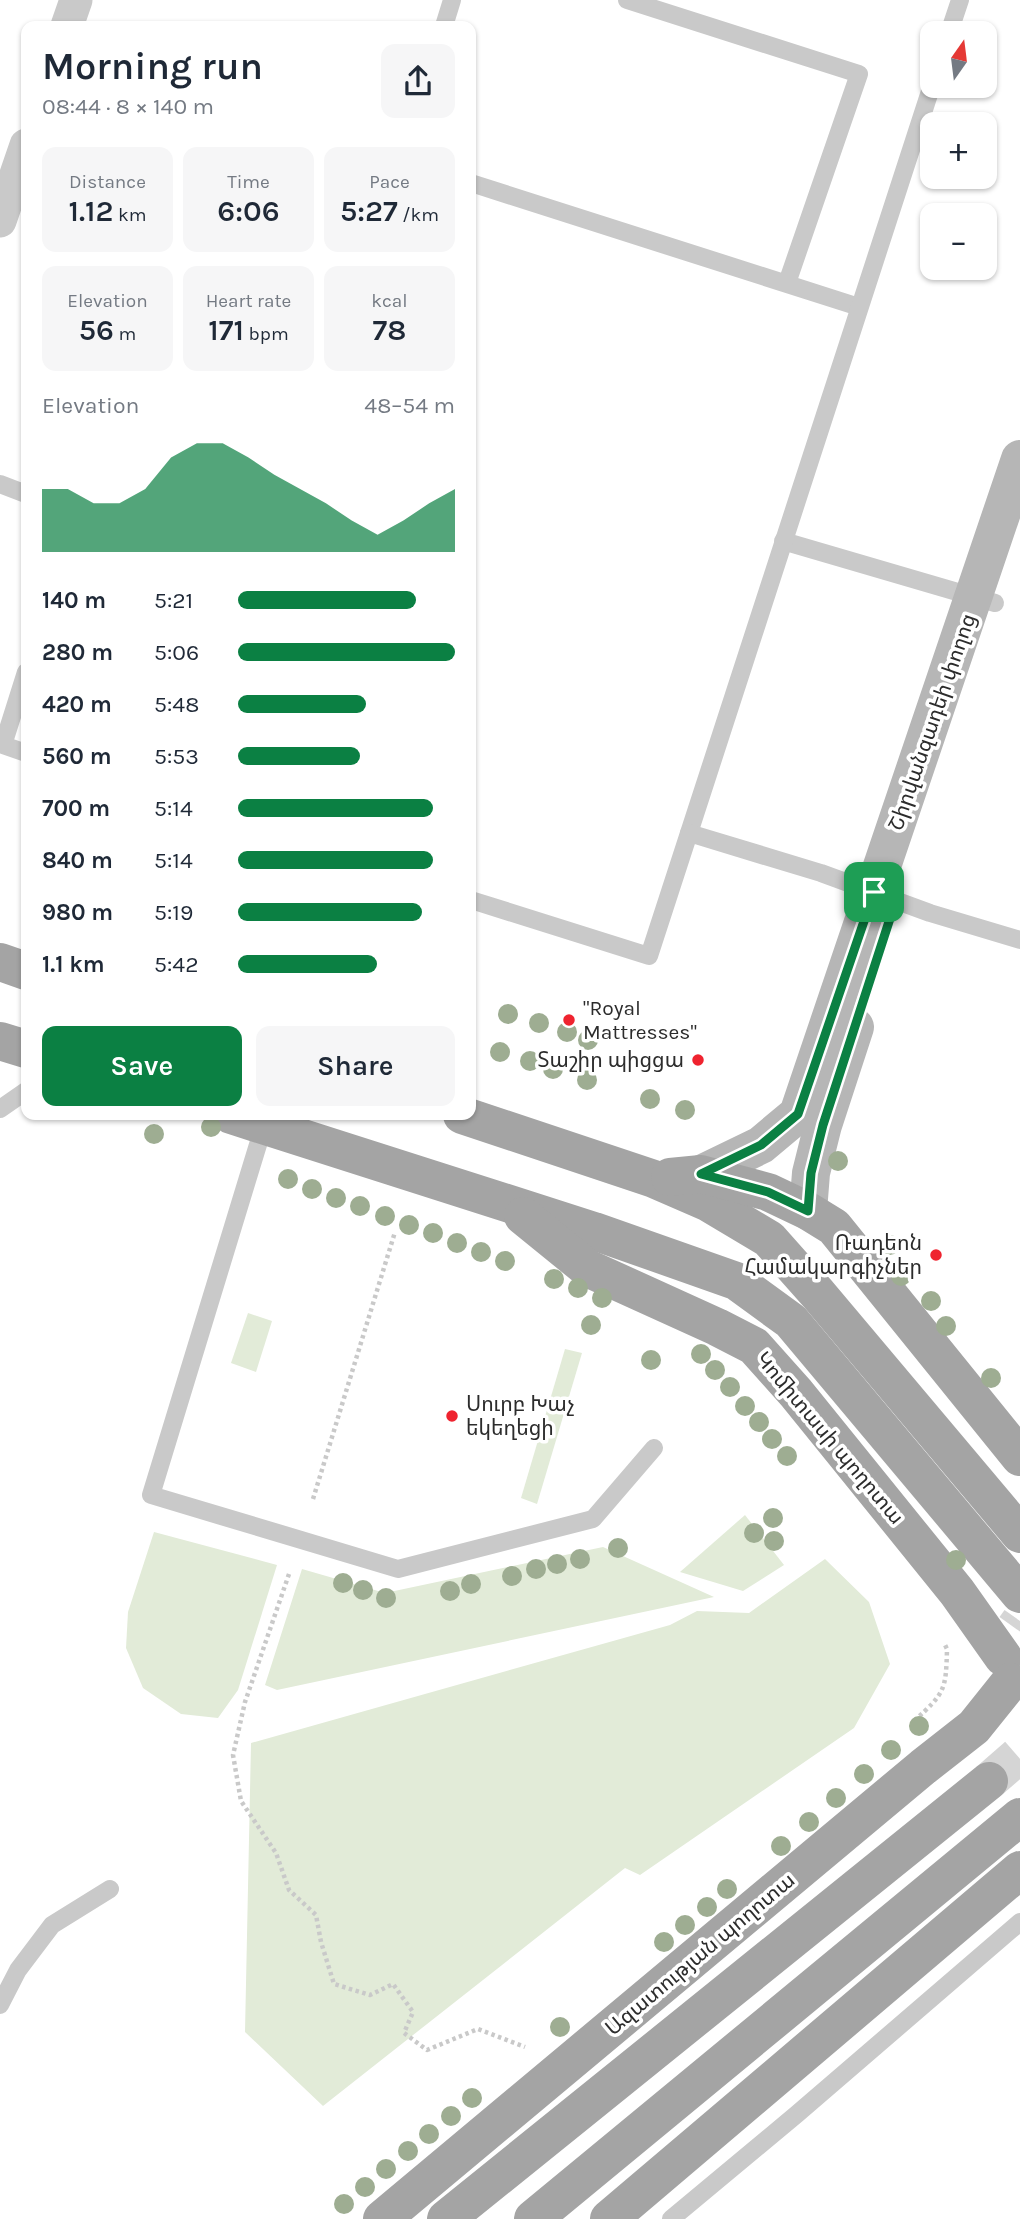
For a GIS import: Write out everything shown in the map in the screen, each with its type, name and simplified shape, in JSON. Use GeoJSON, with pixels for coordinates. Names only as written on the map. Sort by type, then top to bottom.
{"type":"FeatureCollection","features":[{"type":"Feature","properties":{"kind":"main road"},"geometry":{"type":"LineString","coordinates":[[0,962],[21,969]]}},
{"type":"Feature","properties":{"kind":"main road"},"geometry":{"type":"LineString","coordinates":[[0,1041],[21,1047]]}},
{"type":"Feature","properties":{"kind":"main road","name":"Կոմիտասի պողոտա"},"geometry":{"type":"LineString","coordinates":[[247,1120],[594,1231],[736,1281],[791,1321],[993,1562],[1014,1651]]}},
{"type":"Feature","properties":{"kind":"main road"},"geometry":{"type":"LineString","coordinates":[[476,1120],[654,1179],[707,1202],[769,1239],[1020,1534]]}},
{"type":"Feature","properties":{"kind":"main road"},"geometry":{"type":"LineString","coordinates":[[654,1179],[701,1174],[768,1192],[834,1227],[1020,1457]]}},
{"type":"Feature","properties":{"kind":"main road","name":"Կոմիտասի պողոտա"},"geometry":{"type":"LineString","coordinates":[[508,1204],[587,1268],[754,1346],[796,1393],[932,1561],[1014,1651]]}},
{"type":"Feature","properties":{"kind":"main road","name":"Ազատության պողոտա"},"geometry":{"type":"LineString","coordinates":[[382,2219],[974,1727],[1014,1651]]}},
{"type":"Feature","properties":{"kind":"main road"},"geometry":{"type":"LineString","coordinates":[[446,2219],[989,1781]]}},
{"type":"Feature","properties":{"kind":"main road"},"geometry":{"type":"LineString","coordinates":[[533,2219],[1020,1817]]}},
{"type":"Feature","properties":{"kind":"main road"},"geometry":{"type":"LineString","coordinates":[[609,2219],[1020,1870]]}},
{"type":"Feature","properties":{"kind":"street"},"geometry":{"type":"LineString","coordinates":[[69,21],[76,0]]}},
{"type":"Feature","properties":{"kind":"street"},"geometry":{"type":"LineString","coordinates":[[0,221],[21,160]]}},
{"type":"Feature","properties":{"kind":"street","name":"Շիրվանզադեի փողոց"},"geometry":{"type":"LineString","coordinates":[[701,1174],[761,1145],[798,1114],[885,896],[984,600],[1020,459]]}},
{"type":"Feature","properties":{"kind":"street","name":"Շիրվանզադեի փողոց"},"geometry":{"type":"LineString","coordinates":[[984,600],[1020,526]]}},
{"type":"Feature","properties":{"kind":"street","name":"Շիրվանզադեի փողոց"},"geometry":{"type":"LineString","coordinates":[[808,1211],[811,1173],[885,896]]}},
{"type":"Feature","properties":{"kind":"lane"},"geometry":{"type":"LineString","coordinates":[[446,21],[453,0]]}},
{"type":"Feature","properties":{"kind":"lane"},"geometry":{"type":"LineString","coordinates":[[627,0],[859,74],[787,283]]}},
{"type":"Feature","properties":{"kind":"lane"},"geometry":{"type":"LineString","coordinates":[[953,21],[960,0]]}},
{"type":"Feature","properties":{"kind":"lane"},"geometry":{"type":"LineString","coordinates":[[476,902],[649,957],[928,98]]}},
{"type":"Feature","properties":{"kind":"lane"},"geometry":{"type":"LineString","coordinates":[[476,185],[859,307]]}},
{"type":"Feature","properties":{"kind":"lane"},"geometry":{"type":"LineString","coordinates":[[0,484],[21,492]]}},
{"type":"Feature","properties":{"kind":"lane"},"geometry":{"type":"LineString","coordinates":[[783,541],[984,600]]}},
{"type":"Feature","properties":{"kind":"lane"},"geometry":{"type":"LineString","coordinates":[[21,688],[3,745],[21,751]]}},
{"type":"Feature","properties":{"kind":"lane"},"geometry":{"type":"LineString","coordinates":[[689,833],[821,873],[930,913],[1020,940]]}},
{"type":"Feature","properties":{"kind":"lane"},"geometry":{"type":"LineString","coordinates":[[0,1109],[21,1094]]}},
{"type":"Feature","properties":{"kind":"lane"},"geometry":{"type":"LineString","coordinates":[[247,1120],[151,1495],[398,1569],[593,1519],[654,1448]]}},
{"type":"Feature","properties":{"kind":"lane"},"geometry":{"type":"LineString","coordinates":[[0,2005],[18,1970],[52,1925],[110,1889]]}},
{"type":"Feature","properties":{"kind":"lane"},"geometry":{"type":"LineString","coordinates":[[671,2219],[1020,1922]]}},
{"type":"Feature","properties":{"kind":"path"},"geometry":{"type":"LineString","coordinates":[[313,1499],[395,1232]]}},
{"type":"Feature","properties":{"kind":"path"},"geometry":{"type":"LineString","coordinates":[[289,1574],[245,1702],[233,1755],[241,1801],[276,1853],[289,1890],[316,1915],[334,1984],[370,1995],[393,1984],[413,2012],[404,2033],[428,2050],[478,2029],[526,2047]]}},
{"type":"Feature","properties":{"kind":"path"},"geometry":{"type":"LineString","coordinates":[[909,1726],[938,1699],[947,1678],[947,1649],[942,1639]]}},
{"type":"Feature","properties":{"kind":"green space"},"geometry":{"type":"Polygon","coordinates":[[[248,1313],[272,1321],[256,1372],[231,1363],[248,1313]]]}},
{"type":"Feature","properties":{"kind":"green space"},"geometry":{"type":"Polygon","coordinates":[[[565,1349],[582,1353],[537,1504],[521,1498],[565,1349]]]}},
{"type":"Feature","properties":{"kind":"green space"},"geometry":{"type":"Polygon","coordinates":[[[745,1515],[784,1565],[743,1591],[680,1572],[745,1515]]]}},
{"type":"Feature","properties":{"kind":"green space"},"geometry":{"type":"Polygon","coordinates":[[[154,1532],[277,1565],[238,1690],[218,1718],[181,1714],[143,1688],[126,1648],[128,1612],[154,1532]]]}},
{"type":"Feature","properties":{"kind":"green space"},"geometry":{"type":"Polygon","coordinates":[[[603,1547],[714,1597],[277,1690],[265,1685],[302,1569],[385,1593],[603,1547]]]}},
{"type":"Feature","properties":{"kind":"green space"},"geometry":{"type":"Polygon","coordinates":[[[825,1559],[869,1602],[890,1664],[854,1728],[640,1875],[625,1868],[323,2106],[245,2032],[251,1743],[670,1625],[697,1611],[749,1613],[825,1559]]]}},
{"type":"Feature","properties":{"kind":"tunnel"},"geometry":{"type":"LineString","coordinates":[[1015,1628],[1020,1621]]}},
{"type":"Feature","properties":{"kind":"tunnel"},"geometry":{"type":"LineString","coordinates":[[989,1781],[1020,1754]]}},
{"type":"Feature","properties":{"kind":"place","name":"\"Royal Mattresses\""},"geometry":{"type":"Point","coordinates":[569,1020]}},
{"type":"Feature","properties":{"kind":"place","name":"Տաշիր պիցցա"},"geometry":{"type":"Point","coordinates":[698,1060]}},
{"type":"Feature","properties":{"kind":"place","name":"Ռադեոն Համակարգիչներ"},"geometry":{"type":"Point","coordinates":[936,1255]}},
{"type":"Feature","properties":{"kind":"place","name":"Սուրբ Խաչ եկեղեցի"},"geometry":{"type":"Point","coordinates":[452,1416]}},
{"type":"Feature","properties":{"kind":"route"},"geometry":{"type":"LineString","coordinates":[[874,892],[896,900],[823,1125],[811,1173],[808,1211],[768,1192],[701,1174],[761,1145],[798,1114],[874,892]]}}]}
